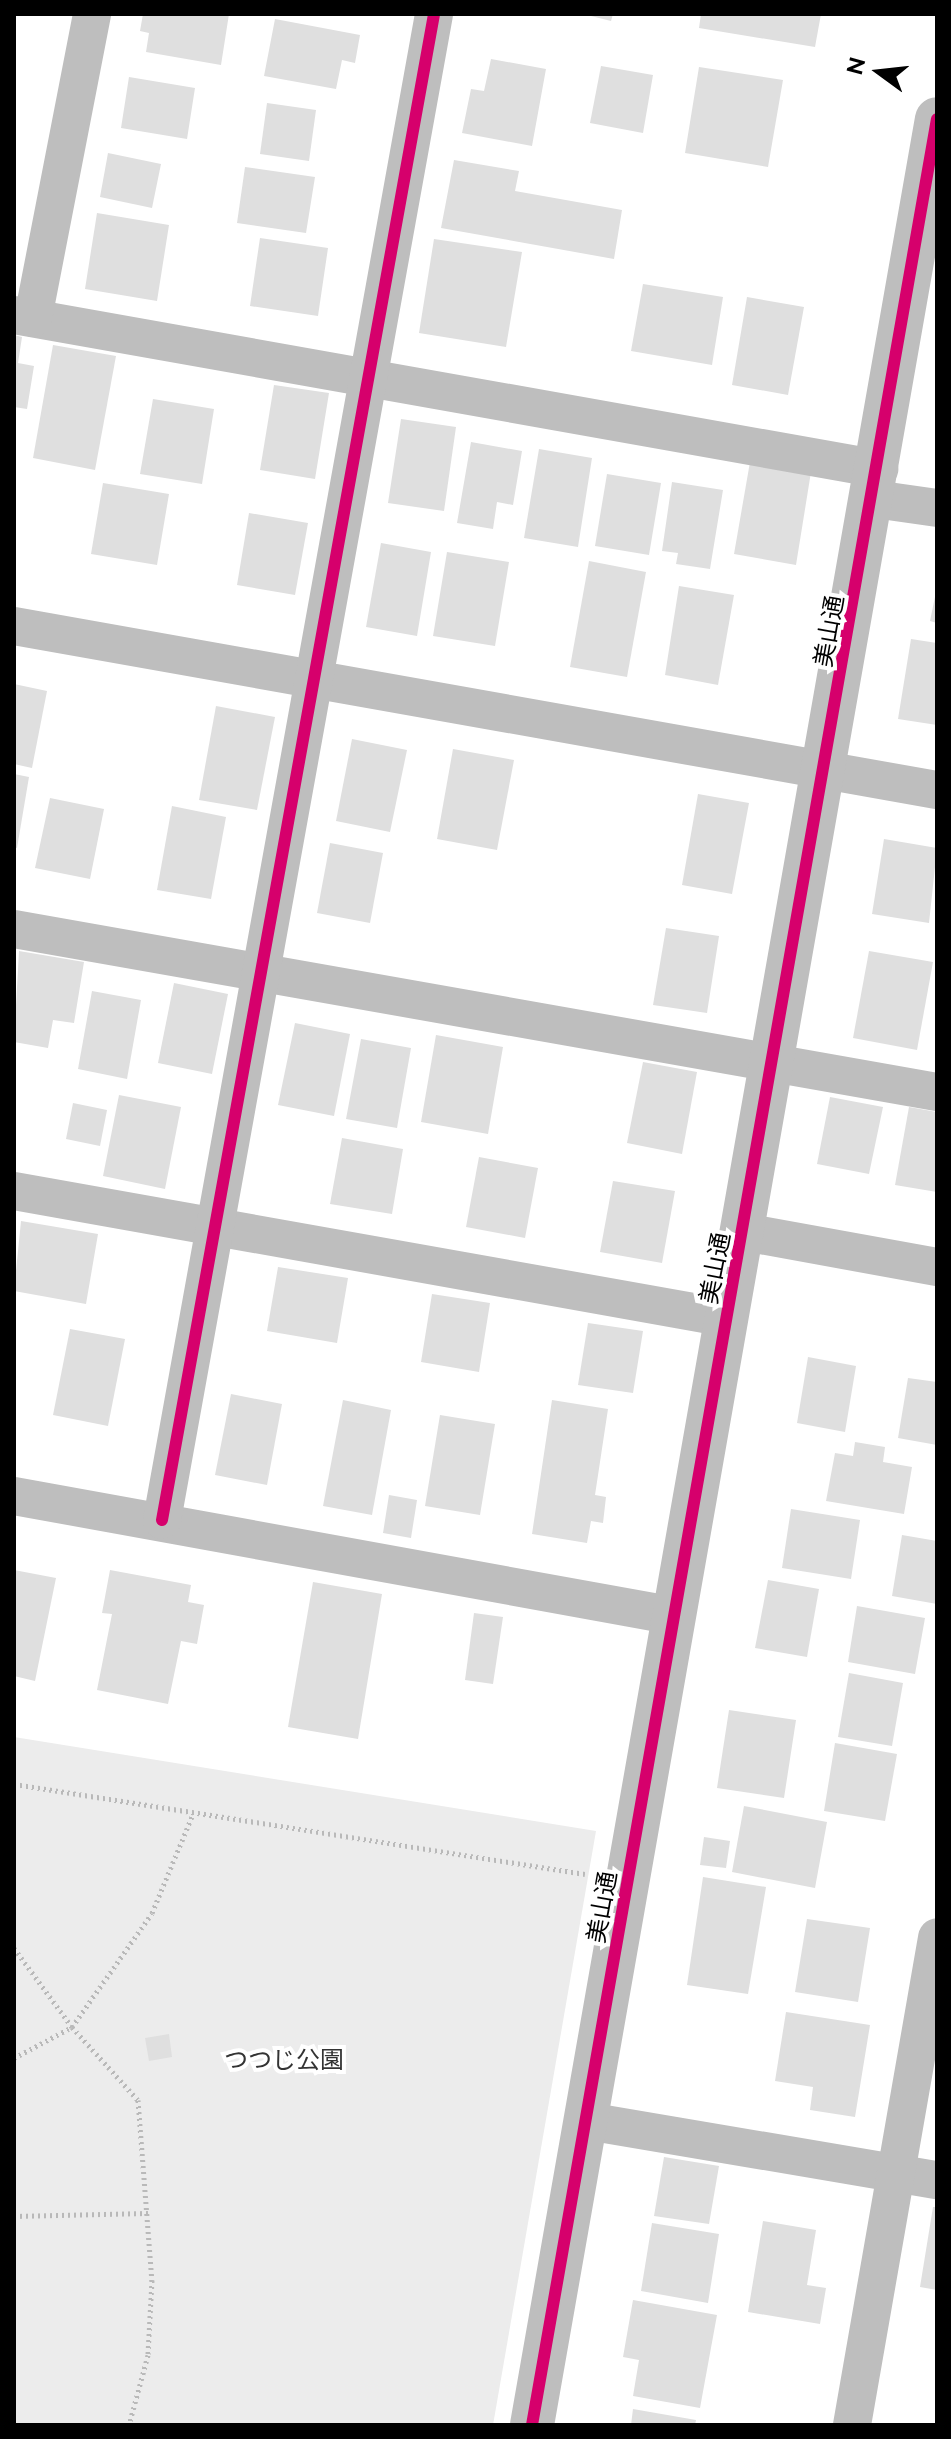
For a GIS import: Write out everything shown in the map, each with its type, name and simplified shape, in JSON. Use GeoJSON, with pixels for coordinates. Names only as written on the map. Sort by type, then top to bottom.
{"type":"FeatureCollection","features":[{"type":"Feature","properties":{"kind":"street"},"geometry":{"type":"LineString","coordinates":[[92,14],[24,317],[365,379],[876,484],[937,508]]}},
{"type":"Feature","properties":{"kind":"street"},"geometry":{"type":"LineString","coordinates":[[162,1520],[317,678],[365,379],[434,14]]}},
{"type":"Feature","properties":{"kind":"street","name":"美山通"},"geometry":{"type":"LineString","coordinates":[[532,2425],[826,771],[937,119]]}},
{"type":"Feature","properties":{"kind":"street"},"geometry":{"type":"LineString","coordinates":[[14,626],[937,790]]}},
{"type":"Feature","properties":{"kind":"street"},"geometry":{"type":"LineString","coordinates":[[14,929],[937,1092]]}},
{"type":"Feature","properties":{"kind":"street"},"geometry":{"type":"LineString","coordinates":[[14,1191],[727,1318]]}},
{"type":"Feature","properties":{"kind":"street"},"geometry":{"type":"LineString","coordinates":[[744,1232],[937,1267]]}},
{"type":"Feature","properties":{"kind":"street"},"geometry":{"type":"LineString","coordinates":[[14,1496],[162,1520],[675,1616]]}},
{"type":"Feature","properties":{"kind":"street"},"geometry":{"type":"LineString","coordinates":[[852,2425],[937,1937]]}},
{"type":"Feature","properties":{"kind":"street"},"geometry":{"type":"LineString","coordinates":[[587,2121],[937,2180]]}},
{"type":"Feature","properties":{"kind":"path"},"geometry":{"type":"LineString","coordinates":[[14,1784],[629,1882]]}},
{"type":"Feature","properties":{"kind":"path"},"geometry":{"type":"LineString","coordinates":[[14,2058],[72,2027],[152,1913],[193,1814]]}},
{"type":"Feature","properties":{"kind":"path"},"geometry":{"type":"LineString","coordinates":[[14,1948],[72,2027],[138,2100],[152,2280],[148,2355],[129,2425]]}},
{"type":"Feature","properties":{"kind":"path"},"geometry":{"type":"LineString","coordinates":[[14,2216],[148,2213]]}},
{"type":"Feature","properties":{"kind":"green space","name":"つつじ公園"},"geometry":{"type":"Polygon","coordinates":[[[14,1737],[596,1831],[493,2425],[14,2425],[14,1737]]]}},
{"type":"Feature","properties":{"kind":"building"},"geometry":{"type":"Polygon","coordinates":[[[143,14],[229,14],[221,65],[146,52],[149,33],[140,31],[143,14]]]}},
{"type":"Feature","properties":{"kind":"building"},"geometry":{"type":"Polygon","coordinates":[[[583,14],[613,14],[611,21],[583,14]]]}},
{"type":"Feature","properties":{"kind":"building"},"geometry":{"type":"Polygon","coordinates":[[[701,14],[821,14],[815,47],[699,28],[701,14]]]}},
{"type":"Feature","properties":{"kind":"building"},"geometry":{"type":"Polygon","coordinates":[[[275,19],[360,35],[355,63],[342,60],[336,89],[264,76],[275,19]]]}},
{"type":"Feature","properties":{"kind":"building"},"geometry":{"type":"Polygon","coordinates":[[[491,59],[546,69],[532,146],[462,133],[471,89],[484,91],[491,59]]]}},
{"type":"Feature","properties":{"kind":"building"},"geometry":{"type":"Polygon","coordinates":[[[601,66],[653,75],[643,133],[590,123],[601,66]]]}},
{"type":"Feature","properties":{"kind":"building"},"geometry":{"type":"Polygon","coordinates":[[[699,67],[783,80],[768,167],[685,153],[699,67]]]}},
{"type":"Feature","properties":{"kind":"building"},"geometry":{"type":"Polygon","coordinates":[[[129,77],[195,88],[187,139],[121,128],[129,77]]]}},
{"type":"Feature","properties":{"kind":"building"},"geometry":{"type":"Polygon","coordinates":[[[267,103],[316,110],[309,161],[260,154],[267,103]]]}},
{"type":"Feature","properties":{"kind":"building"},"geometry":{"type":"Polygon","coordinates":[[[108,153],[161,164],[152,208],[100,197],[108,153]]]}},
{"type":"Feature","properties":{"kind":"building"},"geometry":{"type":"Polygon","coordinates":[[[454,160],[519,171],[515,191],[622,210],[614,259],[441,228],[454,160]]]}},
{"type":"Feature","properties":{"kind":"building"},"geometry":{"type":"Polygon","coordinates":[[[245,167],[315,177],[306,233],[237,223],[245,167]]]}},
{"type":"Feature","properties":{"kind":"building"},"geometry":{"type":"Polygon","coordinates":[[[97,213],[169,225],[157,301],[85,289],[97,213]]]}},
{"type":"Feature","properties":{"kind":"building"},"geometry":{"type":"Polygon","coordinates":[[[260,238],[328,248],[318,316],[250,306],[260,238]]]}},
{"type":"Feature","properties":{"kind":"building"},"geometry":{"type":"Polygon","coordinates":[[[434,239],[522,252],[506,347],[419,333],[434,239]]]}},
{"type":"Feature","properties":{"kind":"building"},"geometry":{"type":"Polygon","coordinates":[[[643,284],[723,297],[712,365],[631,351],[643,284]]]}},
{"type":"Feature","properties":{"kind":"building"},"geometry":{"type":"Polygon","coordinates":[[[747,297],[804,307],[788,395],[732,385],[747,297]]]}},
{"type":"Feature","properties":{"kind":"building"},"geometry":{"type":"Polygon","coordinates":[[[14,335],[22,337],[18,363],[34,366],[27,409],[14,407],[14,335]]]}},
{"type":"Feature","properties":{"kind":"building"},"geometry":{"type":"Polygon","coordinates":[[[53,345],[116,356],[95,470],[33,458],[53,345]]]}},
{"type":"Feature","properties":{"kind":"building"},"geometry":{"type":"Polygon","coordinates":[[[274,385],[329,393],[315,479],[260,470],[274,385]]]}},
{"type":"Feature","properties":{"kind":"building"},"geometry":{"type":"Polygon","coordinates":[[[153,399],[214,409],[202,484],[140,474],[153,399]]]}},
{"type":"Feature","properties":{"kind":"building"},"geometry":{"type":"Polygon","coordinates":[[[401,419],[456,427],[444,511],[388,503],[401,419]]]}},
{"type":"Feature","properties":{"kind":"building"},"geometry":{"type":"Polygon","coordinates":[[[471,442],[522,451],[513,505],[497,502],[493,529],[457,523],[471,442]]]}},
{"type":"Feature","properties":{"kind":"building"},"geometry":{"type":"Polygon","coordinates":[[[539,449],[592,458],[578,547],[524,538],[539,449]]]}},
{"type":"Feature","properties":{"kind":"building"},"geometry":{"type":"Polygon","coordinates":[[[750,462],[811,472],[796,565],[734,554],[750,462]]]}},
{"type":"Feature","properties":{"kind":"building"},"geometry":{"type":"Polygon","coordinates":[[[607,474],[661,483],[649,555],[595,546],[607,474]]]}},
{"type":"Feature","properties":{"kind":"building"},"geometry":{"type":"Polygon","coordinates":[[[672,482],[723,490],[710,569],[676,564],[678,553],[662,551],[672,482]]]}},
{"type":"Feature","properties":{"kind":"building"},"geometry":{"type":"Polygon","coordinates":[[[103,483],[169,494],[157,565],[91,554],[103,483]]]}},
{"type":"Feature","properties":{"kind":"building"},"geometry":{"type":"Polygon","coordinates":[[[249,513],[308,523],[295,595],[237,585],[249,513]]]}},
{"type":"Feature","properties":{"kind":"building"},"geometry":{"type":"Polygon","coordinates":[[[381,543],[431,552],[417,636],[366,627],[381,543]]]}},
{"type":"Feature","properties":{"kind":"building"},"geometry":{"type":"Polygon","coordinates":[[[447,552],[509,562],[495,646],[433,636],[447,552]]]}},
{"type":"Feature","properties":{"kind":"building"},"geometry":{"type":"Polygon","coordinates":[[[589,561],[646,572],[627,677],[570,667],[589,561]]]}},
{"type":"Feature","properties":{"kind":"building"},"geometry":{"type":"Polygon","coordinates":[[[679,586],[734,595],[718,685],[665,675],[679,586]]]}},
{"type":"Feature","properties":{"kind":"building"},"geometry":{"type":"Polygon","coordinates":[[[937,587],[937,623],[930,621],[937,587]]]}},
{"type":"Feature","properties":{"kind":"building"},"geometry":{"type":"Polygon","coordinates":[[[911,639],[937,643],[937,725],[898,719],[911,639]]]}},
{"type":"Feature","properties":{"kind":"building"},"geometry":{"type":"Polygon","coordinates":[[[14,684],[47,691],[32,768],[14,764],[14,684]]]}},
{"type":"Feature","properties":{"kind":"building"},"geometry":{"type":"Polygon","coordinates":[[[216,706],[275,717],[257,810],[199,800],[216,706]]]}},
{"type":"Feature","properties":{"kind":"building"},"geometry":{"type":"Polygon","coordinates":[[[352,739],[407,750],[390,832],[336,821],[352,739]]]}},
{"type":"Feature","properties":{"kind":"building"},"geometry":{"type":"Polygon","coordinates":[[[453,749],[514,760],[497,850],[437,839],[453,749]]]}},
{"type":"Feature","properties":{"kind":"building"},"geometry":{"type":"Polygon","coordinates":[[[14,774],[29,777],[17,848],[14,847],[14,774]]]}},
{"type":"Feature","properties":{"kind":"building"},"geometry":{"type":"Polygon","coordinates":[[[698,794],[749,803],[732,894],[682,885],[698,794]]]}},
{"type":"Feature","properties":{"kind":"building"},"geometry":{"type":"Polygon","coordinates":[[[50,798],[104,809],[90,879],[35,868],[50,798]]]}},
{"type":"Feature","properties":{"kind":"building"},"geometry":{"type":"Polygon","coordinates":[[[172,806],[226,817],[211,899],[157,890],[172,806]]]}},
{"type":"Feature","properties":{"kind":"building"},"geometry":{"type":"Polygon","coordinates":[[[884,839],[937,848],[929,923],[872,914],[884,839]]]}},
{"type":"Feature","properties":{"kind":"building"},"geometry":{"type":"Polygon","coordinates":[[[330,843],[383,853],[370,923],[317,913],[330,843]]]}},
{"type":"Feature","properties":{"kind":"building"},"geometry":{"type":"Polygon","coordinates":[[[666,928],[719,936],[707,1013],[653,1005],[666,928]]]}},
{"type":"Feature","properties":{"kind":"building"},"geometry":{"type":"Polygon","coordinates":[[[19,951],[84,962],[74,1023],[53,1020],[48,1048],[14,1042],[19,951]]]}},
{"type":"Feature","properties":{"kind":"building"},"geometry":{"type":"Polygon","coordinates":[[[869,951],[933,962],[917,1050],[853,1038],[869,951]]]}},
{"type":"Feature","properties":{"kind":"building"},"geometry":{"type":"Polygon","coordinates":[[[174,983],[228,994],[212,1074],[158,1063],[174,983]]]}},
{"type":"Feature","properties":{"kind":"building"},"geometry":{"type":"Polygon","coordinates":[[[92,991],[141,1000],[127,1079],[78,1069],[92,991]]]}},
{"type":"Feature","properties":{"kind":"building"},"geometry":{"type":"Polygon","coordinates":[[[295,1023],[350,1034],[334,1116],[278,1105],[295,1023]]]}},
{"type":"Feature","properties":{"kind":"building"},"geometry":{"type":"Polygon","coordinates":[[[436,1035],[503,1047],[488,1134],[421,1122],[436,1035]]]}},
{"type":"Feature","properties":{"kind":"building"},"geometry":{"type":"Polygon","coordinates":[[[361,1039],[411,1048],[397,1128],[346,1119],[361,1039]]]}},
{"type":"Feature","properties":{"kind":"building"},"geometry":{"type":"Polygon","coordinates":[[[643,1062],[697,1072],[682,1154],[627,1143],[643,1062]]]}},
{"type":"Feature","properties":{"kind":"building"},"geometry":{"type":"Polygon","coordinates":[[[119,1095],[181,1107],[165,1189],[103,1176],[119,1095]]]}},
{"type":"Feature","properties":{"kind":"building"},"geometry":{"type":"Polygon","coordinates":[[[830,1097],[883,1107],[869,1174],[817,1164],[830,1097]]]}},
{"type":"Feature","properties":{"kind":"building"},"geometry":{"type":"Polygon","coordinates":[[[73,1103],[107,1110],[100,1146],[66,1139],[73,1103]]]}},
{"type":"Feature","properties":{"kind":"building"},"geometry":{"type":"Polygon","coordinates":[[[909,1107],[937,1112],[937,1192],[895,1185],[909,1107]]]}},
{"type":"Feature","properties":{"kind":"building"},"geometry":{"type":"Polygon","coordinates":[[[342,1138],[403,1149],[392,1214],[330,1204],[342,1138]]]}},
{"type":"Feature","properties":{"kind":"building"},"geometry":{"type":"Polygon","coordinates":[[[479,1157],[538,1168],[525,1238],[466,1227],[479,1157]]]}},
{"type":"Feature","properties":{"kind":"building"},"geometry":{"type":"Polygon","coordinates":[[[613,1181],[675,1191],[662,1263],[600,1252],[613,1181]]]}},
{"type":"Feature","properties":{"kind":"building"},"geometry":{"type":"Polygon","coordinates":[[[21,1221],[98,1234],[86,1304],[14,1291],[21,1221]]]}},
{"type":"Feature","properties":{"kind":"building"},"geometry":{"type":"Polygon","coordinates":[[[278,1267],[348,1278],[337,1343],[267,1331],[278,1267]]]}},
{"type":"Feature","properties":{"kind":"building"},"geometry":{"type":"Polygon","coordinates":[[[432,1294],[490,1303],[479,1372],[421,1362],[432,1294]]]}},
{"type":"Feature","properties":{"kind":"building"},"geometry":{"type":"Polygon","coordinates":[[[588,1323],[643,1331],[633,1393],[578,1385],[588,1323]]]}},
{"type":"Feature","properties":{"kind":"building"},"geometry":{"type":"Polygon","coordinates":[[[70,1329],[125,1339],[108,1426],[53,1415],[70,1329]]]}},
{"type":"Feature","properties":{"kind":"building"},"geometry":{"type":"Polygon","coordinates":[[[808,1357],[856,1366],[845,1432],[797,1423],[808,1357]]]}},
{"type":"Feature","properties":{"kind":"building"},"geometry":{"type":"Polygon","coordinates":[[[908,1378],[937,1382],[937,1445],[898,1438],[908,1378]]]}},
{"type":"Feature","properties":{"kind":"building"},"geometry":{"type":"Polygon","coordinates":[[[231,1394],[282,1404],[267,1485],[215,1475],[231,1394]]]}},
{"type":"Feature","properties":{"kind":"building"},"geometry":{"type":"Polygon","coordinates":[[[343,1400],[391,1410],[372,1515],[323,1506],[343,1400]]]}},
{"type":"Feature","properties":{"kind":"building"},"geometry":{"type":"Polygon","coordinates":[[[552,1400],[608,1409],[595,1495],[606,1497],[603,1523],[591,1521],[587,1543],[532,1534],[552,1400]]]}},
{"type":"Feature","properties":{"kind":"building"},"geometry":{"type":"Polygon","coordinates":[[[440,1415],[495,1424],[480,1515],[425,1506],[440,1415]]]}},
{"type":"Feature","properties":{"kind":"building"},"geometry":{"type":"Polygon","coordinates":[[[855,1442],[885,1447],[883,1462],[912,1467],[904,1514],[826,1501],[835,1453],[853,1456],[855,1442]]]}},
{"type":"Feature","properties":{"kind":"building"},"geometry":{"type":"Polygon","coordinates":[[[389,1495],[417,1500],[411,1538],[383,1533],[389,1495]]]}},
{"type":"Feature","properties":{"kind":"building"},"geometry":{"type":"Polygon","coordinates":[[[791,1509],[860,1520],[851,1579],[782,1568],[791,1509]]]}},
{"type":"Feature","properties":{"kind":"building"},"geometry":{"type":"Polygon","coordinates":[[[902,1535],[937,1541],[937,1604],[892,1596],[902,1535]]]}},
{"type":"Feature","properties":{"kind":"building"},"geometry":{"type":"Polygon","coordinates":[[[14,1570],[56,1578],[35,1681],[14,1676],[14,1570]]]}},
{"type":"Feature","properties":{"kind":"building"},"geometry":{"type":"Polygon","coordinates":[[[110,1570],[191,1585],[188,1602],[204,1605],[197,1644],[181,1641],[168,1704],[97,1690],[112,1614],[102,1613],[110,1570]]]}},
{"type":"Feature","properties":{"kind":"building"},"geometry":{"type":"Polygon","coordinates":[[[768,1580],[819,1589],[807,1657],[755,1648],[768,1580]]]}},
{"type":"Feature","properties":{"kind":"building"},"geometry":{"type":"Polygon","coordinates":[[[313,1582],[382,1594],[358,1739],[288,1727],[313,1582]]]}},
{"type":"Feature","properties":{"kind":"building"},"geometry":{"type":"Polygon","coordinates":[[[857,1606],[925,1618],[915,1674],[848,1662],[857,1606]]]}},
{"type":"Feature","properties":{"kind":"building"},"geometry":{"type":"Polygon","coordinates":[[[474,1613],[503,1617],[493,1684],[465,1680],[474,1613]]]}},
{"type":"Feature","properties":{"kind":"building"},"geometry":{"type":"Polygon","coordinates":[[[849,1673],[903,1683],[892,1746],[838,1737],[849,1673]]]}},
{"type":"Feature","properties":{"kind":"building"},"geometry":{"type":"Polygon","coordinates":[[[729,1710],[796,1720],[784,1798],[717,1788],[729,1710]]]}},
{"type":"Feature","properties":{"kind":"building"},"geometry":{"type":"Polygon","coordinates":[[[835,1743],[897,1754],[885,1821],[824,1811],[835,1743]]]}},
{"type":"Feature","properties":{"kind":"building"},"geometry":{"type":"Polygon","coordinates":[[[744,1806],[827,1822],[815,1888],[732,1872],[744,1806]]]}},
{"type":"Feature","properties":{"kind":"building"},"geometry":{"type":"Polygon","coordinates":[[[704,1837],[730,1841],[726,1868],[700,1865],[704,1837]]]}},
{"type":"Feature","properties":{"kind":"building"},"geometry":{"type":"Polygon","coordinates":[[[703,1877],[766,1887],[748,1994],[687,1985],[703,1877]]]}},
{"type":"Feature","properties":{"kind":"building"},"geometry":{"type":"Polygon","coordinates":[[[807,1919],[870,1928],[858,2002],[795,1992],[807,1919]]]}},
{"type":"Feature","properties":{"kind":"building"},"geometry":{"type":"Polygon","coordinates":[[[786,2012],[870,2025],[855,2117],[810,2110],[813,2087],[775,2081],[786,2012]]]}},
{"type":"Feature","properties":{"kind":"building"},"geometry":{"type":"Polygon","coordinates":[[[169,2034],[172,2057],[149,2061],[145,2038],[169,2034]]]}},
{"type":"Feature","properties":{"kind":"building"},"geometry":{"type":"Polygon","coordinates":[[[664,2157],[719,2166],[709,2224],[654,2216],[664,2157]]]}},
{"type":"Feature","properties":{"kind":"building"},"geometry":{"type":"Polygon","coordinates":[[[933,2207],[937,2207],[937,2290],[920,2287],[933,2207]]]}},
{"type":"Feature","properties":{"kind":"building"},"geometry":{"type":"Polygon","coordinates":[[[763,2221],[816,2230],[807,2285],[826,2288],[820,2324],[748,2312],[763,2221]]]}},
{"type":"Feature","properties":{"kind":"building"},"geometry":{"type":"Polygon","coordinates":[[[652,2223],[719,2234],[708,2303],[641,2291],[652,2223]]]}},
{"type":"Feature","properties":{"kind":"building"},"geometry":{"type":"Polygon","coordinates":[[[633,2300],[717,2315],[700,2408],[633,2396],[639,2360],[623,2357],[633,2300]]]}},
{"type":"Feature","properties":{"kind":"building"},"geometry":{"type":"Polygon","coordinates":[[[633,2409],[696,2420],[695,2425],[631,2425],[633,2409]]]}},
{"type":"Feature","properties":{"kind":"cycle path"},"geometry":{"type":"LineString","coordinates":[[162,1520],[434,14]]}},
{"type":"Feature","properties":{"kind":"cycle path"},"geometry":{"type":"LineString","coordinates":[[532,2425],[937,119]]}}]}
